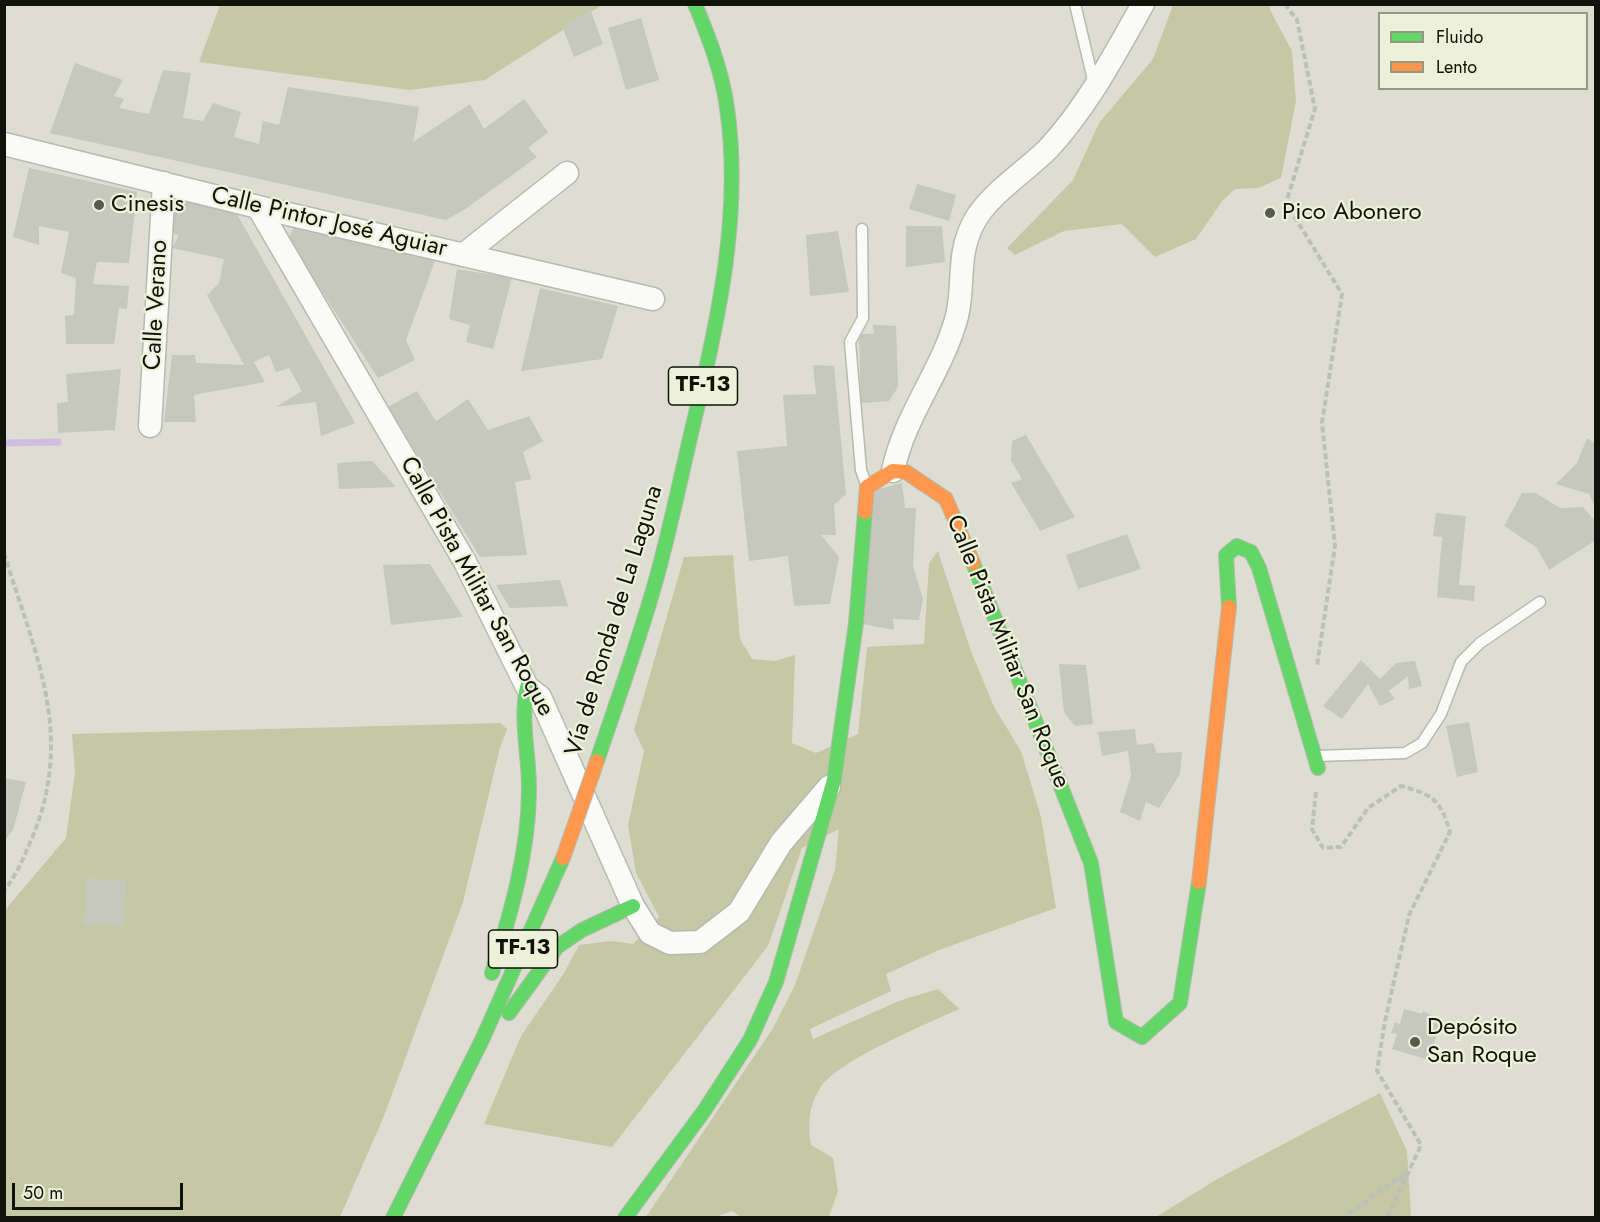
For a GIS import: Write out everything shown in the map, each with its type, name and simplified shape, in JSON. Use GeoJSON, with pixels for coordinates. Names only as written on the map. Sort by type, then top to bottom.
{"type":"FeatureCollection","features":[{"type":"Feature","properties":{"kind":"street","name":"Vía de Ronda de La Laguna"},"geometry":{"type":"LineString","coordinates":[[393,1218],[482,1040],[563,858],[597,761],[662,556],[705,378],[726,260],[731,186],[729,123],[718,64],[695,4]]}},
{"type":"Feature","properties":{"kind":"street"},"geometry":{"type":"LineString","coordinates":[[625,1218],[704,1111],[750,1040],[776,982],[834,780],[856,623],[867,487],[893,471],[899,443],[924,395],[956,318],[960,298],[961,260],[974,221],[1011,179],[1048,148],[1094,87],[1143,4]]}},
{"type":"Feature","properties":{"kind":"street","name":"Calle Pintor José Aguiar"},"geometry":{"type":"LineString","coordinates":[[4,144],[258,207],[653,299]]}},
{"type":"Feature","properties":{"kind":"street"},"geometry":{"type":"LineString","coordinates":[[463,255],[567,173]]}},
{"type":"Feature","properties":{"kind":"street","name":"Calle Verano"},"geometry":{"type":"LineString","coordinates":[[150,426],[164,183]]}},
{"type":"Feature","properties":{"kind":"street","name":"Calle Pista Militar San Roque"},"geometry":{"type":"LineString","coordinates":[[258,207],[465,562],[527,687],[540,697],[633,906],[650,933],[670,943],[700,942],[739,912],[781,843],[834,780]]}},
{"type":"Feature","properties":{"kind":"street","name":"Calle Pista Militar San Roque"},"geometry":{"type":"LineString","coordinates":[[893,471],[906,472],[946,499],[990,602],[1091,863],[1116,1022],[1142,1037],[1180,1002],[1195,921],[1210,800],[1229,603],[1226,555],[1237,546],[1251,552],[1259,568],[1316,762]]}},
{"type":"Feature","properties":{"kind":"street"},"geometry":{"type":"LineString","coordinates":[[482,1040],[485,995],[511,914],[526,840],[529,786],[521,711],[527,687]]}},
{"type":"Feature","properties":{"kind":"street"},"geometry":{"type":"LineString","coordinates":[[482,1040],[519,1004],[547,959],[567,939],[633,906]]}},
{"type":"Feature","properties":{"kind":"lane"},"geometry":{"type":"LineString","coordinates":[[1075,4],[1092,68],[1094,87]]}},
{"type":"Feature","properties":{"kind":"lane"},"geometry":{"type":"LineString","coordinates":[[862,229],[863,318],[850,342],[861,470],[867,487]]}},
{"type":"Feature","properties":{"kind":"lane"},"geometry":{"type":"LineString","coordinates":[[1316,762],[1405,753],[1422,743],[1441,714],[1461,662],[1480,643],[1540,602]]}},
{"type":"Feature","properties":{"kind":"path"},"geometry":{"type":"LineString","coordinates":[[1286,4],[1297,20],[1315,109],[1286,203],[1342,294],[1322,423],[1335,546],[1316,675]]}},
{"type":"Feature","properties":{"kind":"path"},"geometry":{"type":"LineString","coordinates":[[4,553],[45,680],[51,747],[50,782],[41,815],[16,875],[4,891]]}},
{"type":"Feature","properties":{"kind":"path"},"geometry":{"type":"LineString","coordinates":[[1316,762],[1312,828],[1323,848],[1341,847],[1368,808],[1401,786],[1429,794],[1445,816],[1450,832],[1409,915],[1385,1021],[1377,1071],[1421,1145],[1387,1218]]}},
{"type":"Feature","properties":{"kind":"path"},"geometry":{"type":"LineString","coordinates":[[1340,1218],[1354,1211],[1388,1182],[1408,1173]]}},
{"type":"Feature","properties":{"kind":"green space"},"geometry":{"type":"Polygon","coordinates":[[[220,5],[602,5],[485,80],[410,90],[199,62],[220,5]]]}},
{"type":"Feature","properties":{"kind":"green space"},"geometry":{"type":"Polygon","coordinates":[[[1173,5],[1270,5],[1270,10],[1292,51],[1296,101],[1281,178],[1258,188],[1235,189],[1223,200],[1196,239],[1155,257],[1122,224],[1064,231],[1015,255],[1007,248],[1073,180],[1099,123],[1153,59],[1173,5]]]}},
{"type":"Feature","properties":{"kind":"green space"},"geometry":{"type":"Polygon","coordinates":[[[938,551],[971,651],[994,707],[1021,751],[1041,817],[1056,908],[939,950],[886,974],[891,991],[810,1029],[813,1039],[899,1001],[938,989],[959,1009],[863,1055],[830,1077],[820,1088],[811,1108],[809,1130],[811,1145],[833,1158],[838,1191],[829,1217],[741,1217],[732,1211],[715,1217],[646,1217],[773,1028],[795,985],[835,870],[839,829],[802,848],[768,946],[612,1147],[484,1124],[521,1036],[564,973],[579,945],[611,941],[633,944],[659,917],[636,873],[628,825],[644,751],[634,730],[684,557],[733,555],[740,639],[752,659],[775,661],[795,655],[792,743],[816,753],[858,734],[867,647],[924,644],[929,563],[938,551]]]}},
{"type":"Feature","properties":{"kind":"green space"},"geometry":{"type":"Polygon","coordinates":[[[500,723],[507,729],[500,748],[463,902],[384,1116],[340,1217],[5,1218],[5,910],[66,838],[75,772],[72,734],[500,723]]]}},
{"type":"Feature","properties":{"kind":"green space"},"geometry":{"type":"Polygon","coordinates":[[[1380,1093],[1407,1151],[1411,1217],[1156,1217],[1219,1178],[1380,1093]]]}},
{"type":"Feature","properties":{"kind":"building"},"geometry":{"type":"Polygon","coordinates":[[[590,9],[603,44],[574,57],[563,29],[590,9]]]}},
{"type":"Feature","properties":{"kind":"building"},"geometry":{"type":"Polygon","coordinates":[[[641,18],[659,80],[626,90],[608,28],[641,18]]]}},
{"type":"Feature","properties":{"kind":"building"},"geometry":{"type":"Polygon","coordinates":[[[75,63],[123,80],[114,96],[124,99],[119,108],[149,114],[163,70],[191,73],[183,118],[203,121],[213,103],[241,112],[234,137],[259,144],[263,121],[279,125],[288,87],[419,107],[413,142],[470,104],[484,129],[524,99],[548,132],[528,148],[537,157],[464,210],[446,220],[50,133],[75,63]]]}},
{"type":"Feature","properties":{"kind":"building"},"geometry":{"type":"Polygon","coordinates":[[[29,168],[137,192],[129,263],[97,262],[93,284],[129,286],[127,309],[119,308],[114,344],[66,344],[65,316],[74,315],[76,278],[61,273],[69,232],[39,226],[39,245],[13,237],[29,168]]]}},
{"type":"Feature","properties":{"kind":"building"},"geometry":{"type":"Polygon","coordinates":[[[917,184],[956,195],[949,221],[909,209],[917,184]]]}},
{"type":"Feature","properties":{"kind":"building"},"geometry":{"type":"Polygon","coordinates":[[[176,194],[234,209],[355,423],[321,436],[316,402],[276,407],[302,391],[289,368],[276,372],[269,355],[254,362],[265,382],[194,395],[196,422],[164,422],[172,355],[195,355],[196,363],[244,365],[207,295],[219,283],[224,259],[172,248],[179,235],[170,233],[176,194]]]}},
{"type":"Feature","properties":{"kind":"building"},"geometry":{"type":"Polygon","coordinates":[[[296,224],[435,261],[406,340],[415,360],[378,378],[288,239],[296,224]]]}},
{"type":"Feature","properties":{"kind":"building"},"geometry":{"type":"Polygon","coordinates":[[[906,226],[942,226],[945,262],[906,267],[906,226]]]}},
{"type":"Feature","properties":{"kind":"building"},"geometry":{"type":"Polygon","coordinates":[[[838,231],[849,292],[810,296],[806,235],[838,231]]]}},
{"type":"Feature","properties":{"kind":"building"},"geometry":{"type":"Polygon","coordinates":[[[457,269],[512,278],[493,349],[466,342],[470,325],[449,319],[457,269]]]}},
{"type":"Feature","properties":{"kind":"building"},"geometry":{"type":"Polygon","coordinates":[[[540,288],[618,306],[602,359],[521,371],[540,288]]]}},
{"type":"Feature","properties":{"kind":"building"},"geometry":{"type":"Polygon","coordinates":[[[873,325],[896,326],[898,387],[889,401],[861,403],[859,334],[874,334],[873,325]]]}},
{"type":"Feature","properties":{"kind":"building"},"geometry":{"type":"Polygon","coordinates":[[[813,365],[834,366],[846,494],[834,505],[836,535],[821,535],[839,557],[830,604],[794,606],[788,556],[749,561],[737,451],[787,446],[783,395],[816,394],[813,365]]]}},
{"type":"Feature","properties":{"kind":"building"},"geometry":{"type":"Polygon","coordinates":[[[121,369],[115,430],[58,433],[57,403],[68,402],[66,374],[121,369]]]}},
{"type":"Feature","properties":{"kind":"building"},"geometry":{"type":"Polygon","coordinates":[[[417,391],[436,421],[468,399],[488,430],[529,416],[543,441],[523,452],[531,479],[515,482],[527,555],[480,557],[388,407],[417,391]]]}},
{"type":"Feature","properties":{"kind":"building"},"geometry":{"type":"Polygon","coordinates":[[[1026,435],[1075,517],[1040,531],[1011,483],[1022,479],[1011,461],[1012,441],[1026,435]]]}},
{"type":"Feature","properties":{"kind":"building"},"geometry":{"type":"Polygon","coordinates":[[[1587,438],[1596,444],[1596,510],[1589,494],[1556,484],[1577,463],[1587,438]]]}},
{"type":"Feature","properties":{"kind":"building"},"geometry":{"type":"Polygon","coordinates":[[[372,461],[396,487],[339,489],[337,463],[372,461]]]}},
{"type":"Feature","properties":{"kind":"building"},"geometry":{"type":"Polygon","coordinates":[[[902,483],[905,508],[916,508],[913,566],[923,599],[919,620],[893,619],[894,630],[862,624],[875,490],[902,483]]]}},
{"type":"Feature","properties":{"kind":"building"},"geometry":{"type":"Polygon","coordinates":[[[1522,493],[1536,493],[1560,508],[1583,507],[1596,522],[1596,540],[1549,570],[1537,548],[1504,526],[1522,493]]]}},
{"type":"Feature","properties":{"kind":"building"},"geometry":{"type":"Polygon","coordinates":[[[1436,513],[1466,516],[1459,585],[1475,586],[1474,601],[1437,597],[1442,537],[1433,536],[1436,513]]]}},
{"type":"Feature","properties":{"kind":"building"},"geometry":{"type":"Polygon","coordinates":[[[1127,534],[1141,569],[1078,589],[1066,555],[1127,534]]]}},
{"type":"Feature","properties":{"kind":"building"},"geometry":{"type":"Polygon","coordinates":[[[430,564],[463,617],[391,625],[383,565],[430,564]]]}},
{"type":"Feature","properties":{"kind":"building"},"geometry":{"type":"Polygon","coordinates":[[[560,580],[568,606],[510,608],[496,585],[560,580]]]}},
{"type":"Feature","properties":{"kind":"building"},"geometry":{"type":"Polygon","coordinates":[[[1361,660],[1380,679],[1396,663],[1415,661],[1422,686],[1409,689],[1408,676],[1389,691],[1395,699],[1380,706],[1368,684],[1342,719],[1323,706],[1361,660]]]}},
{"type":"Feature","properties":{"kind":"building"},"geometry":{"type":"Polygon","coordinates":[[[1059,664],[1086,665],[1093,724],[1075,726],[1064,712],[1059,664]]]}},
{"type":"Feature","properties":{"kind":"building"},"geometry":{"type":"Polygon","coordinates":[[[1469,722],[1478,772],[1457,777],[1446,726],[1469,722]]]}},
{"type":"Feature","properties":{"kind":"building"},"geometry":{"type":"Polygon","coordinates":[[[1135,729],[1137,745],[1153,743],[1157,753],[1182,752],[1180,774],[1159,808],[1146,802],[1140,821],[1120,812],[1131,775],[1128,751],[1102,756],[1098,732],[1135,729]]]}},
{"type":"Feature","properties":{"kind":"building"},"geometry":{"type":"Polygon","coordinates":[[[4,778],[26,782],[13,830],[4,842],[4,778]]]}},
{"type":"Feature","properties":{"kind":"building"},"geometry":{"type":"Polygon","coordinates":[[[87,878],[126,881],[123,926],[84,924],[87,878]]]}},
{"type":"Feature","properties":{"kind":"building","name":"Depósito San Roque"},"geometry":{"type":"Polygon","coordinates":[[[1404,1009],[1422,1014],[1423,1011],[1441,1020],[1429,1060],[1392,1049],[1397,1034],[1391,1033],[1395,1022],[1400,1024],[1404,1009]]]}},
{"type":"Feature","properties":{"kind":"waterway"},"geometry":{"type":"LineString","coordinates":[[4,443],[58,442]]}},
{"type":"Feature","properties":{"kind":"traffic: fast"},"geometry":{"type":"LineString","coordinates":[[597,761],[642,626],[661,560],[712,341],[726,263],[732,185],[727,108],[718,68],[695,4]]}},
{"type":"Feature","properties":{"kind":"traffic: fast"},"geometry":{"type":"LineString","coordinates":[[625,1218],[704,1111],[750,1040],[776,982],[834,780],[856,623],[865,512]]}},
{"type":"Feature","properties":{"kind":"traffic: fast"},"geometry":{"type":"LineString","coordinates":[[1229,607],[1226,555],[1237,546],[1251,552],[1259,568],[1318,768]]}},
{"type":"Feature","properties":{"kind":"traffic: fast"},"geometry":{"type":"LineString","coordinates":[[973,563],[1091,863],[1116,1022],[1142,1037],[1180,1003],[1199,882]]}},
{"type":"Feature","properties":{"kind":"traffic: fast"},"geometry":{"type":"LineString","coordinates":[[492,973],[512,905],[526,835],[529,775],[524,713],[527,687]]}},
{"type":"Feature","properties":{"kind":"traffic: fast"},"geometry":{"type":"LineString","coordinates":[[393,1218],[482,1040],[563,858]]}},
{"type":"Feature","properties":{"kind":"traffic: fast"},"geometry":{"type":"LineString","coordinates":[[509,1013],[557,947],[582,930],[633,906]]}},
{"type":"Feature","properties":{"kind":"traffic: slow"},"geometry":{"type":"LineString","coordinates":[[865,512],[867,487],[893,471],[906,472],[946,499],[973,563]]}},
{"type":"Feature","properties":{"kind":"traffic: slow"},"geometry":{"type":"LineString","coordinates":[[1199,882],[1229,607]]}},
{"type":"Feature","properties":{"kind":"traffic: slow"},"geometry":{"type":"LineString","coordinates":[[563,858],[597,761]]}},
{"type":"Feature","properties":{"kind":"place","name":"Cinesis"},"geometry":{"type":"Point","coordinates":[99,205]}},
{"type":"Feature","properties":{"kind":"place","name":"Pico Abonero"},"geometry":{"type":"Point","coordinates":[1270,213]}},
{"type":"Feature","properties":{"kind":"place","name":"Depósito San Roque"},"geometry":{"type":"Point","coordinates":[1415,1042]}}]}
